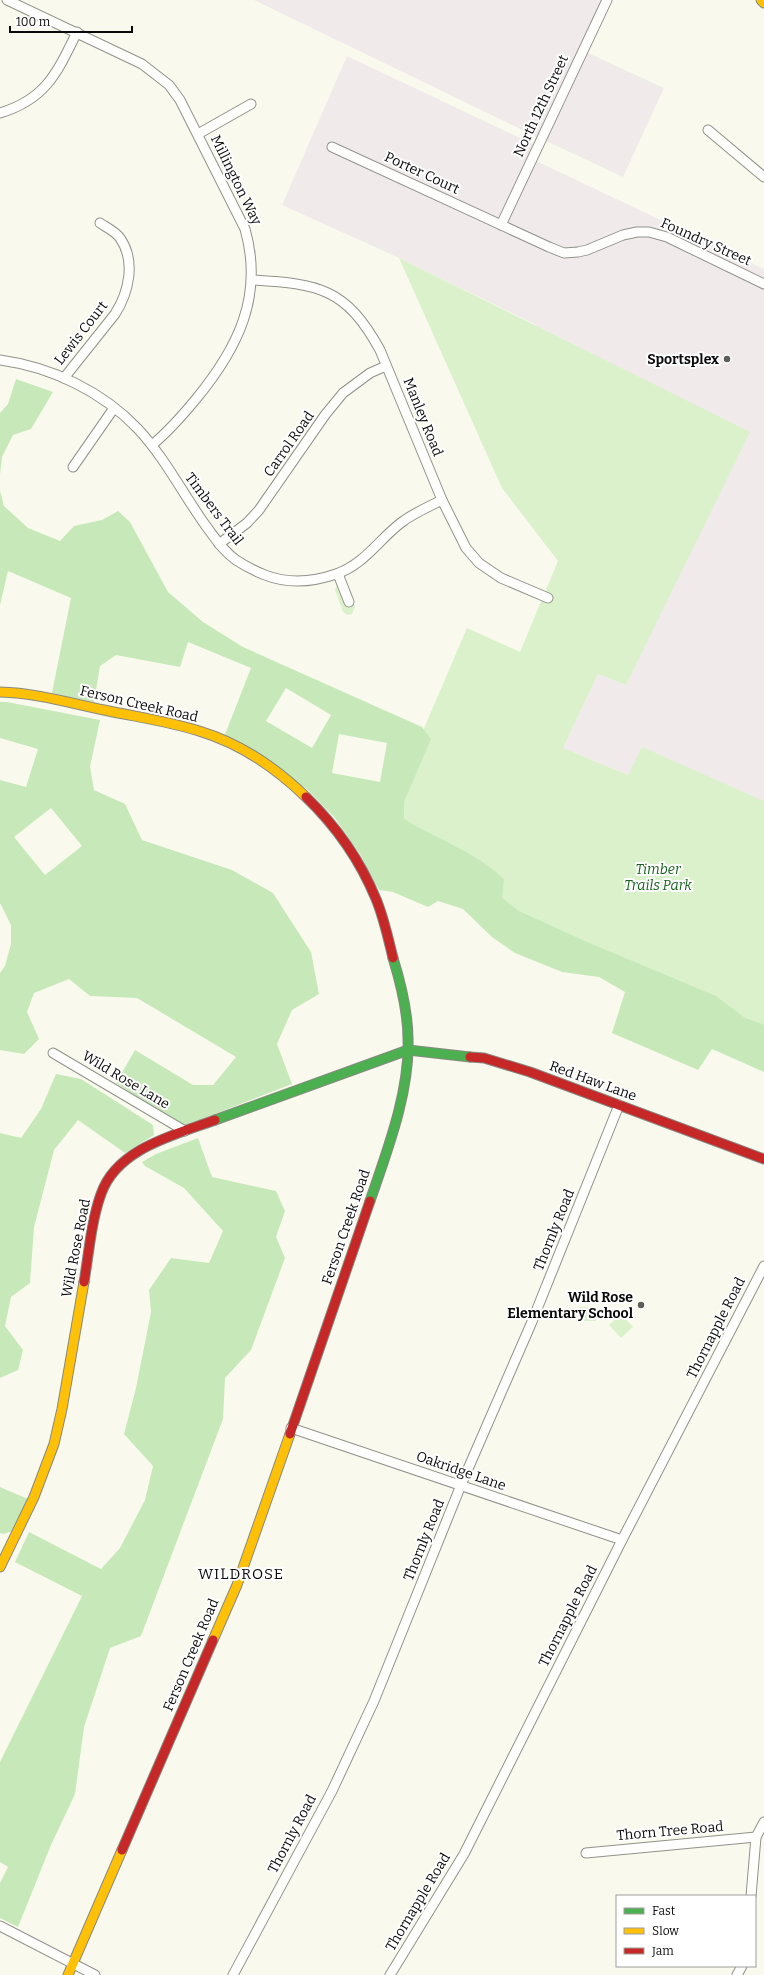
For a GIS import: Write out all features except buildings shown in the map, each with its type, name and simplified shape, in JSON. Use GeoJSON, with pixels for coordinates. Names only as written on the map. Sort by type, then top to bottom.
{"type":"FeatureCollection","features":[{"type":"Feature","properties":{"kind":"street","name":"Millington Way"},"geometry":{"type":"LineString","coordinates":[[8,0],[142,64],[169,85],[180,100],[198,134],[245,229],[250,244],[252,280],[245,320],[232,346],[210,382],[169,431],[152,445]]}},
{"type":"Feature","properties":{"kind":"street","name":"North 12th Street"},"geometry":{"type":"LineString","coordinates":[[501,224],[607,0]]}},
{"type":"Feature","properties":{"kind":"street"},"geometry":{"type":"LineString","coordinates":[[761,0],[764,3]]}},
{"type":"Feature","properties":{"kind":"street"},"geometry":{"type":"LineString","coordinates":[[0,114],[15,109],[34,98],[49,83],[61,66],[77,32]]}},
{"type":"Feature","properties":{"kind":"street"},"geometry":{"type":"LineString","coordinates":[[198,134],[251,104]]}},
{"type":"Feature","properties":{"kind":"street"},"geometry":{"type":"LineString","coordinates":[[708,130],[764,177]]}},
{"type":"Feature","properties":{"kind":"street","name":"Porter Court"},"geometry":{"type":"LineString","coordinates":[[332,147],[501,224]]}},
{"type":"Feature","properties":{"kind":"street","name":"Lewis Court"},"geometry":{"type":"LineString","coordinates":[[64,378],[116,314],[123,302],[128,285],[129,270],[127,253],[119,237],[100,223]]}},
{"type":"Feature","properties":{"kind":"street","name":"Foundry Street"},"geometry":{"type":"LineString","coordinates":[[501,224],[564,253],[587,250],[623,235],[637,232],[659,234],[764,284]]}},
{"type":"Feature","properties":{"kind":"street","name":"Manley Road"},"geometry":{"type":"LineString","coordinates":[[252,280],[296,283],[327,293],[342,302],[357,314],[368,329],[386,366],[442,500],[466,548],[479,563],[501,578],[548,598]]}},
{"type":"Feature","properties":{"kind":"street","name":"Timbers Trail"},"geometry":{"type":"LineString","coordinates":[[0,360],[30,366],[64,378],[93,394],[128,419],[152,445],[219,544],[236,560],[250,569],[273,578],[303,581],[321,579],[338,574],[362,560],[402,522],[442,500]]}},
{"type":"Feature","properties":{"kind":"street","name":"Carrol Road"},"geometry":{"type":"LineString","coordinates":[[219,544],[247,523],[259,510],[325,415],[343,394],[370,373],[386,366]]}},
{"type":"Feature","properties":{"kind":"street"},"geometry":{"type":"LineString","coordinates":[[73,467],[114,408]]}},
{"type":"Feature","properties":{"kind":"street"},"geometry":{"type":"LineString","coordinates":[[338,574],[349,602]]}},
{"type":"Feature","properties":{"kind":"street","name":"Ferson Creek Road"},"geometry":{"type":"LineString","coordinates":[[0,692],[54,699],[198,731],[227,742],[252,755],[289,780],[315,804],[333,825],[354,855],[375,897],[399,978],[405,1012],[408,1050],[401,1097],[389,1145],[236,1585],[68,1975]]}},
{"type":"Feature","properties":{"kind":"street","name":"Red Haw Lane"},"geometry":{"type":"LineString","coordinates":[[408,1050],[484,1058],[530,1072],[764,1159]]}},
{"type":"Feature","properties":{"kind":"street","name":"Wild Rose Road"},"geometry":{"type":"LineString","coordinates":[[0,1567],[34,1497],[54,1444],[62,1409],[96,1212],[101,1192],[110,1176],[122,1162],[140,1150],[184,1132],[408,1050]]}},
{"type":"Feature","properties":{"kind":"street","name":"Wild Rose Lane"},"geometry":{"type":"LineString","coordinates":[[53,1053],[184,1132]]}},
{"type":"Feature","properties":{"kind":"street","name":"Thornly Road"},"geometry":{"type":"LineString","coordinates":[[233,1975],[332,1790],[374,1701],[461,1485],[531,1324],[620,1105]]}},
{"type":"Feature","properties":{"kind":"street","name":"Thornapple Road"},"geometry":{"type":"LineString","coordinates":[[390,1975],[464,1854],[622,1540],[764,1266]]}},
{"type":"Feature","properties":{"kind":"street","name":"Oakridge Lane"},"geometry":{"type":"LineString","coordinates":[[291,1428],[622,1540]]}},
{"type":"Feature","properties":{"kind":"street"},"geometry":{"type":"LineString","coordinates":[[751,1895],[756,1837],[764,1822]]}},
{"type":"Feature","properties":{"kind":"street","name":"Thorn Tree Road"},"geometry":{"type":"LineString","coordinates":[[586,1853],[756,1837]]}},
{"type":"Feature","properties":{"kind":"street"},"geometry":{"type":"LineString","coordinates":[[0,1926],[95,1975]]}},
{"type":"Feature","properties":{"kind":"shaded area"},"geometry":{"type":"Polygon","coordinates":[[[254,0],[604,0],[539,138],[254,0]]]}},
{"type":"Feature","properties":{"kind":"shaded area"},"geometry":{"type":"Polygon","coordinates":[[[586,52],[664,88],[623,177],[544,140],[586,52]]]}},
{"type":"Feature","properties":{"kind":"shaded area"},"geometry":{"type":"Polygon","coordinates":[[[347,56],[535,145],[530,158],[764,269],[764,801],[642,748],[628,775],[563,748],[598,674],[626,685],[674,584],[536,325],[399,258],[282,205],[347,56]]]}},
{"type":"Feature","properties":{"kind":"green space","name":"Timber Trails Park"},"geometry":{"type":"Polygon","coordinates":[[[399,258],[750,432],[626,685],[598,674],[563,748],[628,775],[642,747],[764,801],[764,1041],[499,920],[365,866],[467,628],[520,652],[558,561],[502,488],[399,258]]]}},
{"type":"Feature","properties":{"kind":"green space"},"geometry":{"type":"Polygon","coordinates":[[[16,379],[53,392],[31,429],[13,435],[2,457],[0,475],[0,413],[8,404],[16,379]]]}},
{"type":"Feature","properties":{"kind":"green space"},"geometry":{"type":"Polygon","coordinates":[[[0,491],[4,506],[28,528],[60,541],[74,526],[102,520],[118,511],[130,522],[168,592],[203,622],[243,647],[422,727],[431,739],[404,802],[404,819],[468,853],[492,869],[504,879],[502,898],[519,911],[587,942],[716,996],[745,1018],[762,1024],[764,1026],[764,1072],[712,1049],[698,1070],[612,1033],[625,992],[599,977],[562,972],[515,953],[492,937],[463,909],[438,901],[428,907],[393,892],[379,890],[360,854],[335,818],[307,789],[224,737],[251,668],[188,642],[180,667],[116,655],[100,666],[94,702],[52,693],[71,598],[8,571],[0,605],[0,491]],[[286,688],[266,721],[312,748],[331,715],[286,688]],[[339,734],[332,773],[380,782],[387,743],[339,734]]]}},
{"type":"Feature","properties":{"kind":"green space"},"geometry":{"type":"Polygon","coordinates":[[[338,582],[347,584],[355,607],[352,614],[347,615],[343,612],[335,590],[338,582]]]}},
{"type":"Feature","properties":{"kind":"green space"},"geometry":{"type":"Polygon","coordinates":[[[0,702],[7,702],[100,720],[90,767],[94,790],[125,804],[142,840],[232,870],[273,893],[311,952],[319,994],[292,1010],[277,1044],[292,1084],[186,1125],[178,1123],[116,1083],[135,1050],[193,1085],[213,1085],[236,1057],[137,998],[90,996],[69,979],[34,993],[27,1012],[39,1039],[24,1054],[0,1050],[0,973],[5,966],[11,944],[11,925],[0,903],[0,780],[26,787],[38,749],[0,738],[0,702]],[[51,808],[14,837],[45,875],[82,846],[51,808]]]}},
{"type":"Feature","properties":{"kind":"green space"},"geometry":{"type":"Polygon","coordinates":[[[56,1074],[81,1079],[153,1125],[154,1135],[125,1153],[78,1120],[54,1150],[34,1227],[30,1283],[11,1297],[5,1326],[23,1350],[18,1370],[0,1378],[0,1133],[21,1138],[41,1109],[56,1074]]]}},
{"type":"Feature","properties":{"kind":"green space"},"geometry":{"type":"Polygon","coordinates":[[[198,1138],[212,1177],[276,1191],[285,1211],[276,1237],[285,1258],[251,1350],[225,1378],[223,1419],[141,1636],[110,1648],[84,1727],[75,1794],[51,1845],[18,1927],[0,1918],[0,1883],[8,1867],[0,1862],[0,1762],[82,1596],[15,1562],[29,1532],[101,1569],[120,1548],[145,1500],[153,1466],[124,1434],[136,1388],[151,1312],[149,1290],[171,1258],[209,1263],[223,1231],[184,1188],[145,1166],[142,1162],[156,1154],[198,1138]]]}},
{"type":"Feature","properties":{"kind":"green space"},"geometry":{"type":"Polygon","coordinates":[[[580,1307],[595,1307],[596,1321],[581,1321],[580,1307]]]}},
{"type":"Feature","properties":{"kind":"green space"},"geometry":{"type":"Polygon","coordinates":[[[621,1314],[633,1327],[621,1338],[609,1325],[621,1314]]]}},
{"type":"Feature","properties":{"kind":"green space"},"geometry":{"type":"Polygon","coordinates":[[[0,1487],[28,1499],[13,1531],[3,1534],[0,1533],[0,1487]]]}},
{"type":"Feature","properties":{"kind":"traffic: fast"},"geometry":{"type":"LineString","coordinates":[[370,1201],[396,1121],[408,1059],[408,1029],[405,1008],[393,958]]}},
{"type":"Feature","properties":{"kind":"traffic: fast"},"geometry":{"type":"LineString","coordinates":[[215,1120],[408,1050],[470,1057]]}},
{"type":"Feature","properties":{"kind":"traffic: slow"},"geometry":{"type":"LineString","coordinates":[[761,0],[764,3]]}},
{"type":"Feature","properties":{"kind":"traffic: slow"},"geometry":{"type":"LineString","coordinates":[[0,692],[27,694],[152,719],[176,724],[214,736],[243,750],[270,767],[306,797]]}},
{"type":"Feature","properties":{"kind":"traffic: slow"},"geometry":{"type":"LineString","coordinates":[[0,1567],[34,1497],[54,1444],[62,1409],[84,1282]]}},
{"type":"Feature","properties":{"kind":"traffic: slow"},"geometry":{"type":"LineString","coordinates":[[213,1640],[237,1585],[290,1434]]}},
{"type":"Feature","properties":{"kind":"traffic: slow"},"geometry":{"type":"LineString","coordinates":[[68,1975],[122,1850]]}},
{"type":"Feature","properties":{"kind":"traffic: jam"},"geometry":{"type":"LineString","coordinates":[[306,797],[337,832],[363,871],[379,906],[393,958]]}},
{"type":"Feature","properties":{"kind":"traffic: jam"},"geometry":{"type":"LineString","coordinates":[[470,1057],[484,1058],[530,1072],[764,1159]]}},
{"type":"Feature","properties":{"kind":"traffic: jam"},"geometry":{"type":"LineString","coordinates":[[84,1282],[95,1215],[101,1194],[109,1178],[120,1165],[149,1145],[215,1120]]}},
{"type":"Feature","properties":{"kind":"traffic: jam"},"geometry":{"type":"LineString","coordinates":[[290,1434],[370,1201]]}},
{"type":"Feature","properties":{"kind":"traffic: jam"},"geometry":{"type":"LineString","coordinates":[[122,1850],[213,1640]]}},
{"type":"Feature","properties":{"kind":"place","name":"Sportsplex"},"geometry":{"type":"Point","coordinates":[727,359]}},
{"type":"Feature","properties":{"kind":"place","name":"Wild Rose Elementary School"},"geometry":{"type":"Point","coordinates":[641,1305]}},
{"type":"Feature","properties":{"kind":"district","name":"WILDROSE"},"geometry":{"type":"Point","coordinates":[241,1574]}}]}
